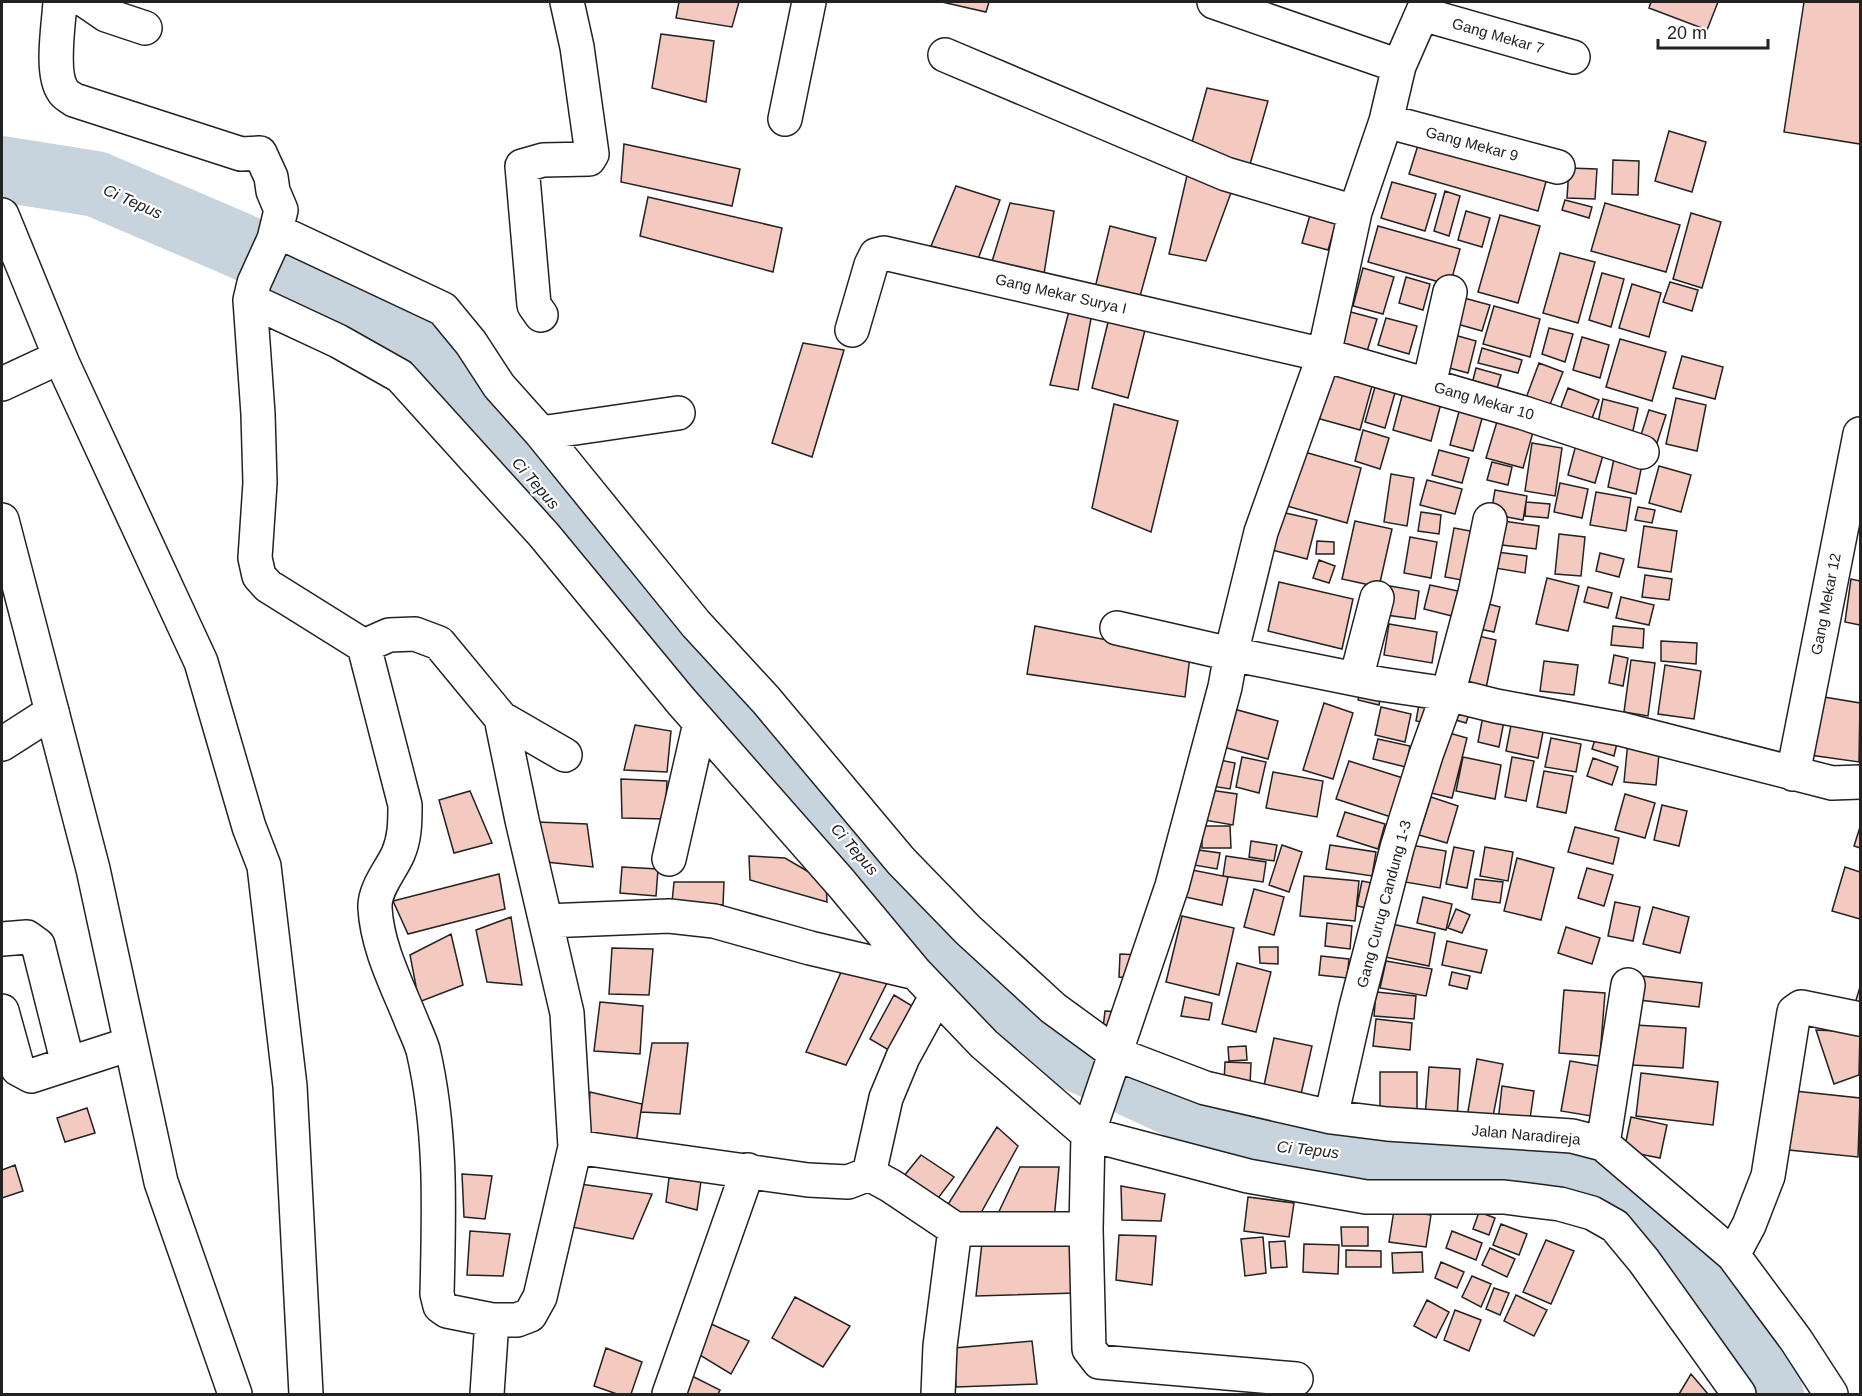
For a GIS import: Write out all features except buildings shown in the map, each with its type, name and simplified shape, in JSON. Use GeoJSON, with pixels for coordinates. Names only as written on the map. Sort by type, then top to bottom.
{"type":"FeatureCollection","features":[{"type":"Feature","properties":{"kind":"main road"},"geometry":{"type":"LineString","coordinates":[[60,2],[56,68],[58,82],[63,92],[74,100],[241,154],[260,153],[271,177],[273,191],[281,210],[275,235],[252,291],[260,483],[255,558],[259,576],[268,586],[364,646],[405,805],[405,830],[399,852],[382,885],[375,905],[378,930],[392,972],[422,1046],[431,1087],[440,1170],[437,1294],[440,1306],[447,1311],[492,1320],[517,1320],[530,1315],[540,1297],[575,1147],[567,1012],[522,820],[501,718]]}},
{"type":"Feature","properties":{"kind":"main road"},"geometry":{"type":"LineString","coordinates":[[87,2],[106,15],[145,28]]}},
{"type":"Feature","properties":{"kind":"main road"},"geometry":{"type":"LineString","coordinates":[[541,315],[534,304],[522,166],[543,160],[589,159],[592,154],[577,46],[567,2]]}},
{"type":"Feature","properties":{"kind":"main road"},"geometry":{"type":"LineString","coordinates":[[784,119],[809,2]]}},
{"type":"Feature","properties":{"kind":"main road"},"geometry":{"type":"LineString","coordinates":[[1214,2],[1399,66]]}},
{"type":"Feature","properties":{"kind":"main road"},"geometry":{"type":"LineString","coordinates":[[1296,1379],[1100,1362],[1089,1350],[1086,1229],[1090,1129],[1172,886],[1226,687],[1231,654],[1261,532],[1324,355],[1354,212],[1386,121],[1399,66],[1424,8]]}},
{"type":"Feature","properties":{"kind":"main road","name":"Gang Mekar 7"},"geometry":{"type":"LineString","coordinates":[[1424,8],[1573,57]]}},
{"type":"Feature","properties":{"kind":"main road"},"geometry":{"type":"LineString","coordinates":[[945,55],[1226,174],[1354,212]]}},
{"type":"Feature","properties":{"kind":"main road","name":"Gang Mekar 9"},"geometry":{"type":"LineString","coordinates":[[1386,121],[1558,167]]}},
{"type":"Feature","properties":{"kind":"main road"},"geometry":{"type":"LineString","coordinates":[[2,217],[60,357],[201,662],[249,827],[264,866],[290,1086],[306,1395]]}},
{"type":"Feature","properties":{"kind":"main road","name":"Jalan Naradireja"},"geometry":{"type":"LineString","coordinates":[[275,235],[443,309],[471,343],[499,386],[696,624],[766,700],[901,861],[969,930],[1113,1063],[1331,1118],[1387,1124],[1572,1136],[1603,1144],[1733,1255],[1796,1340],[1832,1395]]}},
{"type":"Feature","properties":{"kind":"main road","name":"Gang Mekar Surya I"},"geometry":{"type":"LineString","coordinates":[[852,330],[871,264],[876,255],[884,253],[1324,355]]}},
{"type":"Feature","properties":{"kind":"main road"},"geometry":{"type":"LineString","coordinates":[[252,291],[400,376],[544,536],[700,723],[927,984],[984,1044],[1090,1129],[1248,1176],[1366,1197],[1504,1197],[1560,1204],[1592,1213],[1615,1226],[1644,1261],[1739,1395]]}},
{"type":"Feature","properties":{"kind":"main road"},"geometry":{"type":"LineString","coordinates":[[1429,385],[1450,292]]}},
{"type":"Feature","properties":{"kind":"main road","name":"Gang Mekar 10"},"geometry":{"type":"LineString","coordinates":[[1324,355],[1524,413],[1642,452]]}},
{"type":"Feature","properties":{"kind":"main road"},"geometry":{"type":"LineString","coordinates":[[2,384],[60,357]]}},
{"type":"Feature","properties":{"kind":"main road"},"geometry":{"type":"LineString","coordinates":[[541,434],[678,413]]}},
{"type":"Feature","properties":{"kind":"main road","name":"Gang Mekar 12"},"geometry":{"type":"LineString","coordinates":[[1793,774],[1860,434]]}},
{"type":"Feature","properties":{"kind":"main road"},"geometry":{"type":"LineString","coordinates":[[2,520],[93,868],[161,1182],[235,1395]]}},
{"type":"Feature","properties":{"kind":"main road","name":"Gang Curug Candung 1-3"},"geometry":{"type":"LineString","coordinates":[[1331,1118],[1356,1007],[1397,848],[1426,754],[1448,694],[1475,593],[1490,520]]}},
{"type":"Feature","properties":{"kind":"main road"},"geometry":{"type":"LineString","coordinates":[[1356,679],[1377,598]]}},
{"type":"Feature","properties":{"kind":"main road"},"geometry":{"type":"LineString","coordinates":[[1117,628],[1231,654],[1621,729],[1832,783],[1860,782]]}},
{"type":"Feature","properties":{"kind":"main road"},"geometry":{"type":"LineString","coordinates":[[364,646],[389,635],[415,634],[439,643],[501,718],[565,755]]}},
{"type":"Feature","properties":{"kind":"main road"},"geometry":{"type":"LineString","coordinates":[[2,744],[52,712]]}},
{"type":"Feature","properties":{"kind":"main road"},"geometry":{"type":"LineString","coordinates":[[669,859],[700,723]]}},
{"type":"Feature","properties":{"kind":"main road"},"geometry":{"type":"LineString","coordinates":[[546,921],[669,915],[714,921],[927,984]]}},
{"type":"Feature","properties":{"kind":"main road"},"geometry":{"type":"LineString","coordinates":[[2,939],[27,937],[38,945],[68,1064]]}},
{"type":"Feature","properties":{"kind":"main road"},"geometry":{"type":"LineString","coordinates":[[869,1174],[886,1098],[903,1057],[927,984]]}},
{"type":"Feature","properties":{"kind":"main road"},"geometry":{"type":"LineString","coordinates":[[1603,1144],[1628,985]]}},
{"type":"Feature","properties":{"kind":"main road"},"geometry":{"type":"LineString","coordinates":[[1733,1255],[1749,1225],[1768,1176],[1794,1012],[1801,1007],[1860,1019]]}},
{"type":"Feature","properties":{"kind":"main road"},"geometry":{"type":"LineString","coordinates":[[2,1011],[18,1069],[31,1076],[130,1044]]}},
{"type":"Feature","properties":{"kind":"main road"},"geometry":{"type":"LineString","coordinates":[[575,1147],[808,1180],[848,1182],[869,1174],[956,1229],[1086,1229]]}},
{"type":"Feature","properties":{"kind":"main road"},"geometry":{"type":"LineString","coordinates":[[669,1395],[748,1170]]}},
{"type":"Feature","properties":{"kind":"main road"},"geometry":{"type":"LineString","coordinates":[[938,1395],[940,1346],[956,1229]]}},
{"type":"Feature","properties":{"kind":"main road"},"geometry":{"type":"LineString","coordinates":[[487,1395],[492,1320]]}},
{"type":"Feature","properties":{"kind":"waterway","name":"Ci Tepus"},"geometry":{"type":"LineString","coordinates":[[2,169],[96,184],[387,312],[883,881],[1041,1042],[1264,1145],[1595,1179],[1605,1183],[1709,1303],[1771,1394]]}}]}
